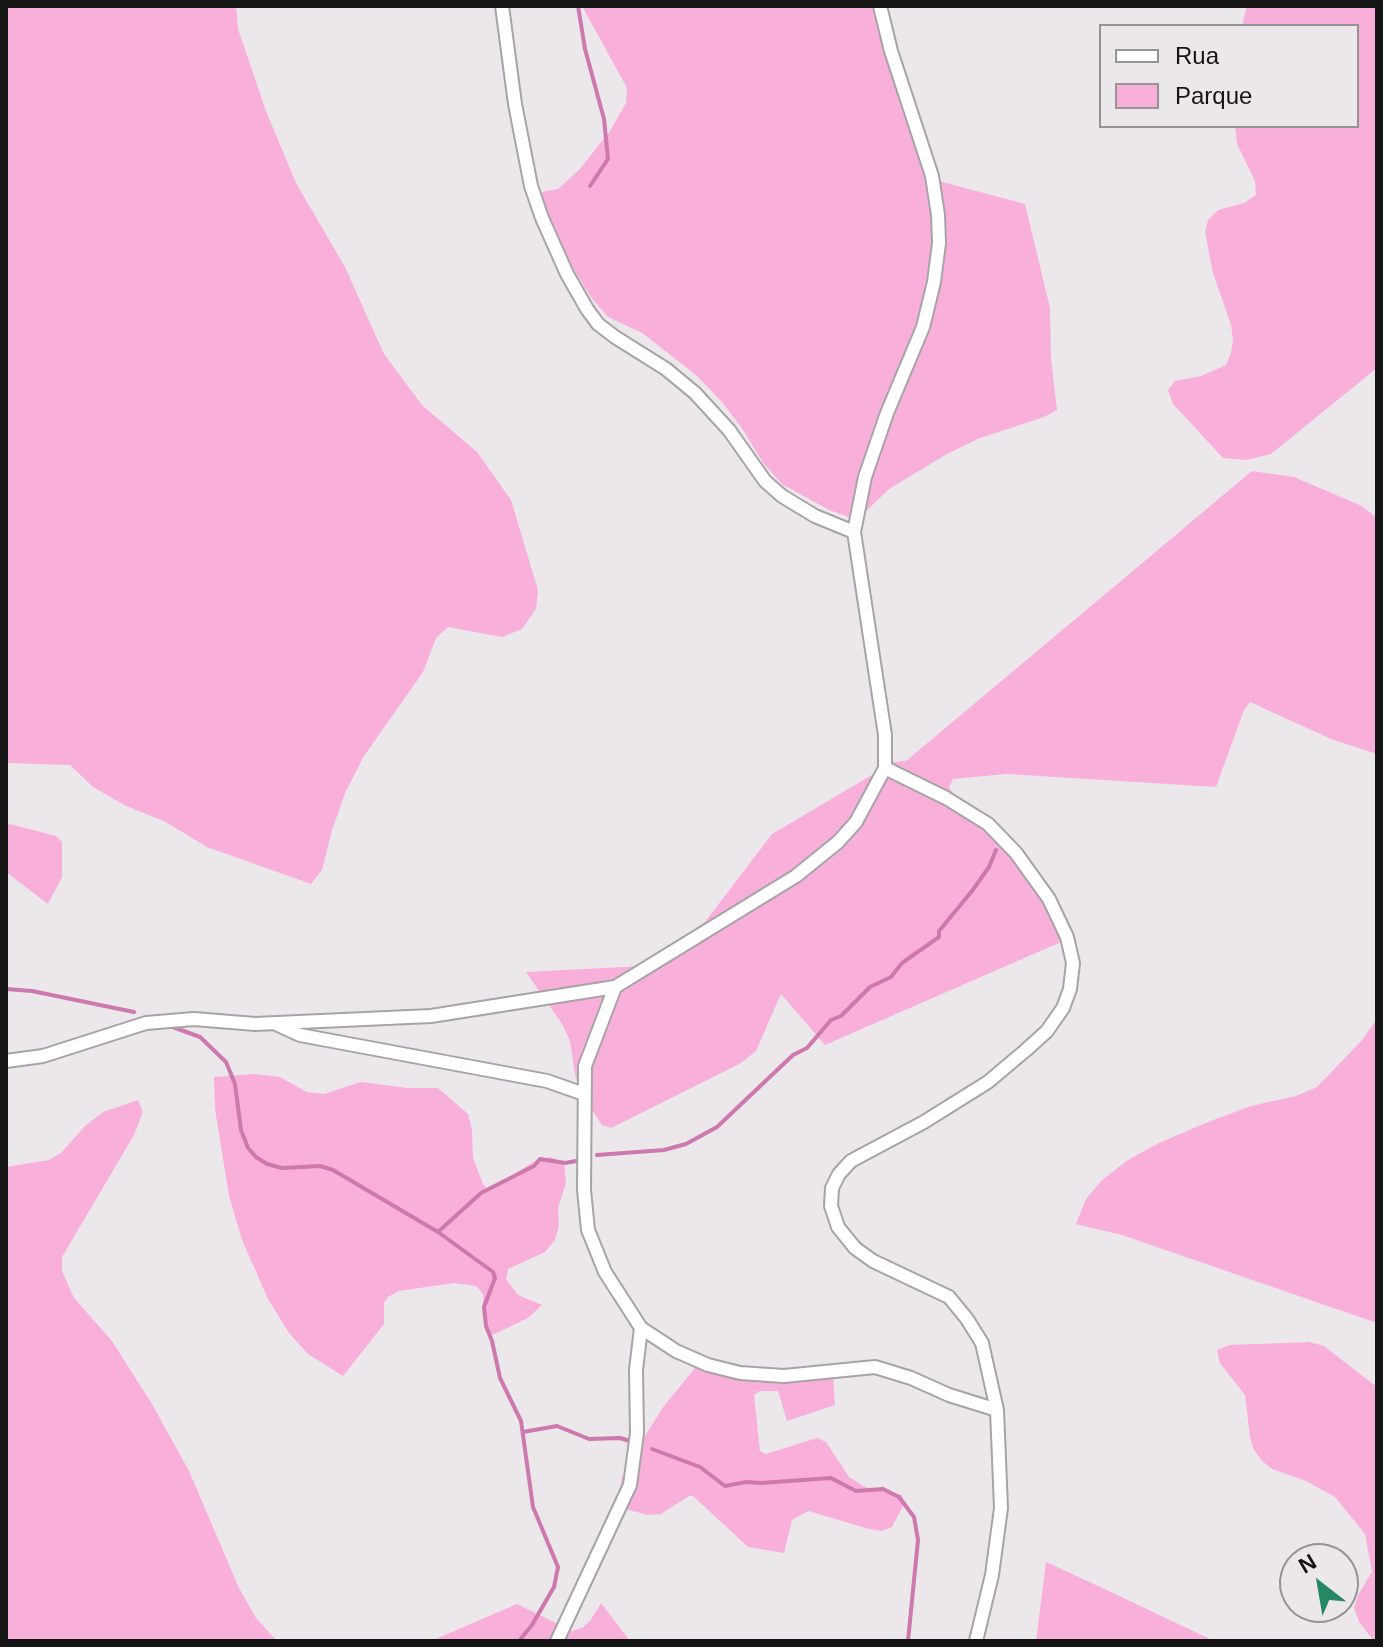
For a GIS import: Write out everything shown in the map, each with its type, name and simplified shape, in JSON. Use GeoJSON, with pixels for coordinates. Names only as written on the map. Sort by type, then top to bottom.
{"type":"FeatureCollection","features":[{"type":"Feature","properties":{"kind":"street"},"geometry":{"type":"LineString","coordinates":[[502,6],[515,104],[531,186],[554,246],[587,309],[598,324],[666,369],[695,393],[729,430],[765,481],[782,496],[815,516],[854,532]]}},
{"type":"Feature","properties":{"kind":"street"},"geometry":{"type":"LineString","coordinates":[[6,1061],[43,1056],[146,1023],[194,1019],[255,1024],[431,1016],[615,987],[796,876],[838,842],[856,822],[885,768],[884,722],[854,532],[865,477],[887,413],[923,327],[939,243],[932,176],[891,51],[880,6]]}},
{"type":"Feature","properties":{"kind":"street"},"geometry":{"type":"LineString","coordinates":[[885,768],[946,798],[988,824],[1016,853],[1049,899],[1067,937],[1073,963],[1070,989],[1063,1008],[1047,1031],[988,1082],[924,1122],[851,1161],[832,1188],[831,1206],[838,1227],[855,1248],[873,1261],[949,1297],[982,1343],[997,1410],[1001,1508],[992,1575],[976,1641]]}},
{"type":"Feature","properties":{"kind":"street"},"geometry":{"type":"LineString","coordinates":[[615,987],[585,1066],[582,1165],[588,1230],[605,1272],[641,1328],[676,1351],[708,1365],[740,1373],[784,1376],[875,1367],[997,1410]]}},
{"type":"Feature","properties":{"kind":"street"},"geometry":{"type":"LineString","coordinates":[[274,1023],[300,1035],[547,1081],[584,1094]]}},
{"type":"Feature","properties":{"kind":"street"},"geometry":{"type":"LineString","coordinates":[[557,1641],[630,1485],[637,1433],[636,1370],[641,1328]]}},
{"type":"Feature","properties":{"kind":"green space"},"geometry":{"type":"Polygon","coordinates":[[[6,6],[236,6],[238,29],[266,111],[296,183],[345,267],[384,354],[422,405],[477,452],[511,500],[538,590],[536,609],[522,629],[502,637],[448,627],[436,638],[423,672],[364,756],[346,791],[322,870],[311,884],[207,847],[164,821],[126,806],[93,787],[70,765],[6,763],[6,6]]]}},
{"type":"Feature","properties":{"kind":"green space"},"geometry":{"type":"Polygon","coordinates":[[[582,6],[884,6],[897,61],[924,129],[939,181],[1025,204],[1050,308],[1051,359],[1057,410],[980,438],[947,454],[889,489],[857,520],[829,510],[782,484],[764,464],[722,402],[696,375],[642,333],[608,317],[590,296],[562,250],[536,193],[558,189],[579,170],[610,131],[626,103],[627,88],[582,6]]]}},
{"type":"Feature","properties":{"kind":"green space"},"geometry":{"type":"Polygon","coordinates":[[[1247,6],[1377,6],[1377,368],[1271,454],[1247,460],[1223,458],[1173,404],[1168,390],[1175,381],[1201,376],[1226,365],[1231,353],[1231,325],[1213,273],[1205,232],[1208,220],[1218,210],[1244,203],[1256,195],[1255,181],[1237,144],[1235,128],[1359,128],[1359,24],[1242,24],[1247,6]]]}},
{"type":"Feature","properties":{"kind":"green space"},"geometry":{"type":"Polygon","coordinates":[[[1252,471],[1294,477],[1362,506],[1377,518],[1377,754],[1331,739],[1250,702],[1244,710],[1216,787],[1007,774],[953,779],[949,788],[956,796],[988,816],[1000,830],[1068,939],[825,1045],[781,994],[756,1051],[741,1063],[611,1128],[602,1125],[584,1098],[575,1075],[570,1041],[562,1024],[526,972],[643,966],[705,922],[772,834],[894,762],[906,761],[1252,471]]]}},
{"type":"Feature","properties":{"kind":"green space"},"geometry":{"type":"Polygon","coordinates":[[[6,823],[56,836],[62,842],[62,877],[48,904],[6,872],[6,823]]]}},
{"type":"Feature","properties":{"kind":"green space"},"geometry":{"type":"Polygon","coordinates":[[[1377,1019],[1377,1323],[1122,1235],[1076,1224],[1086,1199],[1102,1180],[1128,1160],[1208,1122],[1317,1087],[1362,1040],[1377,1019]]]}},
{"type":"Feature","properties":{"kind":"green space"},"geometry":{"type":"Polygon","coordinates":[[[255,1074],[280,1077],[307,1092],[324,1094],[361,1082],[438,1088],[468,1114],[473,1158],[483,1184],[489,1190],[535,1161],[550,1157],[564,1162],[566,1183],[558,1208],[559,1226],[555,1240],[545,1252],[508,1269],[506,1279],[518,1295],[542,1305],[528,1318],[490,1336],[484,1321],[483,1294],[476,1286],[454,1283],[399,1291],[384,1303],[384,1324],[343,1376],[308,1354],[289,1333],[268,1299],[242,1240],[229,1196],[215,1109],[214,1077],[255,1074]]]}},
{"type":"Feature","properties":{"kind":"green space"},"geometry":{"type":"Polygon","coordinates":[[[138,1100],[143,1112],[134,1135],[62,1257],[62,1271],[74,1298],[112,1341],[152,1404],[189,1471],[239,1588],[256,1618],[277,1641],[6,1641],[6,1167],[49,1160],[61,1153],[85,1126],[103,1112],[138,1100]]]}},
{"type":"Feature","properties":{"kind":"green space"},"geometry":{"type":"Polygon","coordinates":[[[1310,1342],[1324,1346],[1377,1387],[1377,1641],[1359,1622],[1359,1593],[1372,1572],[1365,1534],[1335,1497],[1306,1481],[1272,1469],[1254,1450],[1245,1395],[1220,1363],[1217,1350],[1229,1345],[1310,1342]]]}},
{"type":"Feature","properties":{"kind":"green space"},"geometry":{"type":"Polygon","coordinates":[[[704,1357],[774,1372],[832,1365],[835,1405],[787,1421],[778,1391],[760,1391],[754,1395],[760,1451],[766,1454],[817,1438],[826,1442],[849,1477],[865,1487],[902,1495],[904,1504],[892,1527],[881,1531],[869,1529],[808,1511],[792,1520],[784,1553],[748,1547],[693,1496],[661,1514],[648,1515],[622,1508],[622,1477],[638,1447],[664,1406],[704,1357]]]}},
{"type":"Feature","properties":{"kind":"green space"},"geometry":{"type":"Polygon","coordinates":[[[1046,1562],[1111,1592],[1214,1641],[1036,1641],[1046,1562]]]}},
{"type":"Feature","properties":{"kind":"green space"},"geometry":{"type":"Polygon","coordinates":[[[601,1603],[630,1641],[431,1641],[517,1604],[572,1631],[590,1621],[601,1603]]]}},
{"type":"Feature","properties":{"kind":"waterway"},"geometry":{"type":"LineString","coordinates":[[578,6],[585,49],[604,119],[608,159],[590,186]]}},
{"type":"Feature","properties":{"kind":"waterway"},"geometry":{"type":"LineString","coordinates":[[597,1155],[664,1150],[686,1144],[717,1127],[793,1055],[807,1048],[831,1020],[841,1016],[870,987],[891,977],[902,963],[939,937],[939,931],[989,867],[996,850]]}},
{"type":"Feature","properties":{"kind":"waterway"},"geometry":{"type":"LineString","coordinates":[[6,989],[32,991],[134,1012]]}},
{"type":"Feature","properties":{"kind":"waterway"},"geometry":{"type":"LineString","coordinates":[[170,1026],[200,1037],[226,1062],[235,1084],[241,1130],[248,1148],[256,1157],[282,1168],[320,1166],[333,1170],[438,1232],[493,1272],[495,1278],[484,1307],[486,1326],[500,1378],[521,1421],[533,1507],[558,1567],[554,1587],[519,1641]]}},
{"type":"Feature","properties":{"kind":"waterway"},"geometry":{"type":"LineString","coordinates":[[438,1232],[481,1193],[534,1166],[540,1159],[565,1163],[582,1160]]}},
{"type":"Feature","properties":{"kind":"waterway"},"geometry":{"type":"LineString","coordinates":[[523,1432],[557,1426],[589,1439],[620,1438],[633,1442]]}},
{"type":"Feature","properties":{"kind":"waterway"},"geometry":{"type":"LineString","coordinates":[[652,1449],[700,1467],[725,1486],[746,1482],[831,1478],[856,1491],[883,1489],[899,1497],[914,1517],[918,1540],[908,1641]]}}]}
